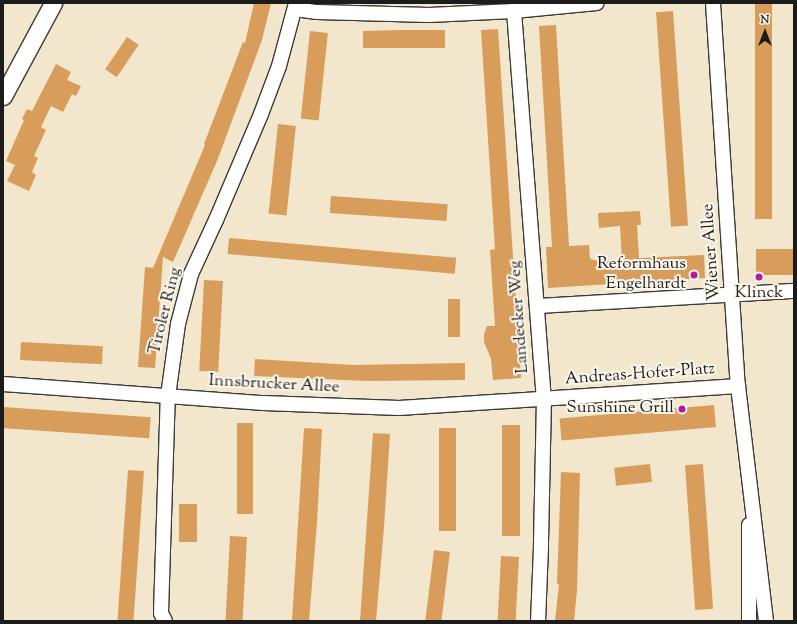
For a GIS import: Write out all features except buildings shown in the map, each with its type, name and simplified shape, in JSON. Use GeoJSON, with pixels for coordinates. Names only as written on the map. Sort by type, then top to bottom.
{"type":"FeatureCollection","features":[{"type":"Feature","properties":{"kind":"street"},"geometry":{"type":"LineString","coordinates":[[3,96],[53,3]]}},
{"type":"Feature","properties":{"kind":"street"},"geometry":{"type":"LineString","coordinates":[[296,6],[317,12],[429,15],[514,11],[597,3]]}},
{"type":"Feature","properties":{"kind":"street","name":"Wiener Allee"},"geometry":{"type":"LineString","coordinates":[[713,3],[738,386],[750,498],[764,587],[766,621]]}},
{"type":"Feature","properties":{"kind":"street","name":"Tiroler Ring"},"geometry":{"type":"LineString","coordinates":[[165,621],[161,613],[168,396],[178,324],[191,274],[216,220],[261,114],[279,66],[296,6]]}},
{"type":"Feature","properties":{"kind":"street","name":"Landecker Weg"},"geometry":{"type":"LineString","coordinates":[[514,11],[544,399],[542,547],[538,621]]}},
{"type":"Feature","properties":{"kind":"street"},"geometry":{"type":"LineString","coordinates":[[537,306],[733,296],[793,291]]}},
{"type":"Feature","properties":{"kind":"street","name":"Innsbrucker Allee"},"geometry":{"type":"LineString","coordinates":[[3,384],[330,407],[399,408],[544,399]]}},
{"type":"Feature","properties":{"kind":"street","name":"Andreas-Hofer-Platz"},"geometry":{"type":"LineString","coordinates":[[544,399],[738,386]]}},
{"type":"Feature","properties":{"kind":"street","name":"Wiener Allee"},"geometry":{"type":"LineString","coordinates":[[749,621],[748,543],[750,498]]}},
{"type":"Feature","properties":{"kind":"place","name":"Reformhaus Engelhardt"},"geometry":{"type":"Point","coordinates":[694,275]}},
{"type":"Feature","properties":{"kind":"place","name":"Klinck"},"geometry":{"type":"Point","coordinates":[759,277]}},
{"type":"Feature","properties":{"kind":"place","name":"Sunshine Grill"},"geometry":{"type":"Point","coordinates":[682,409]}}]}
